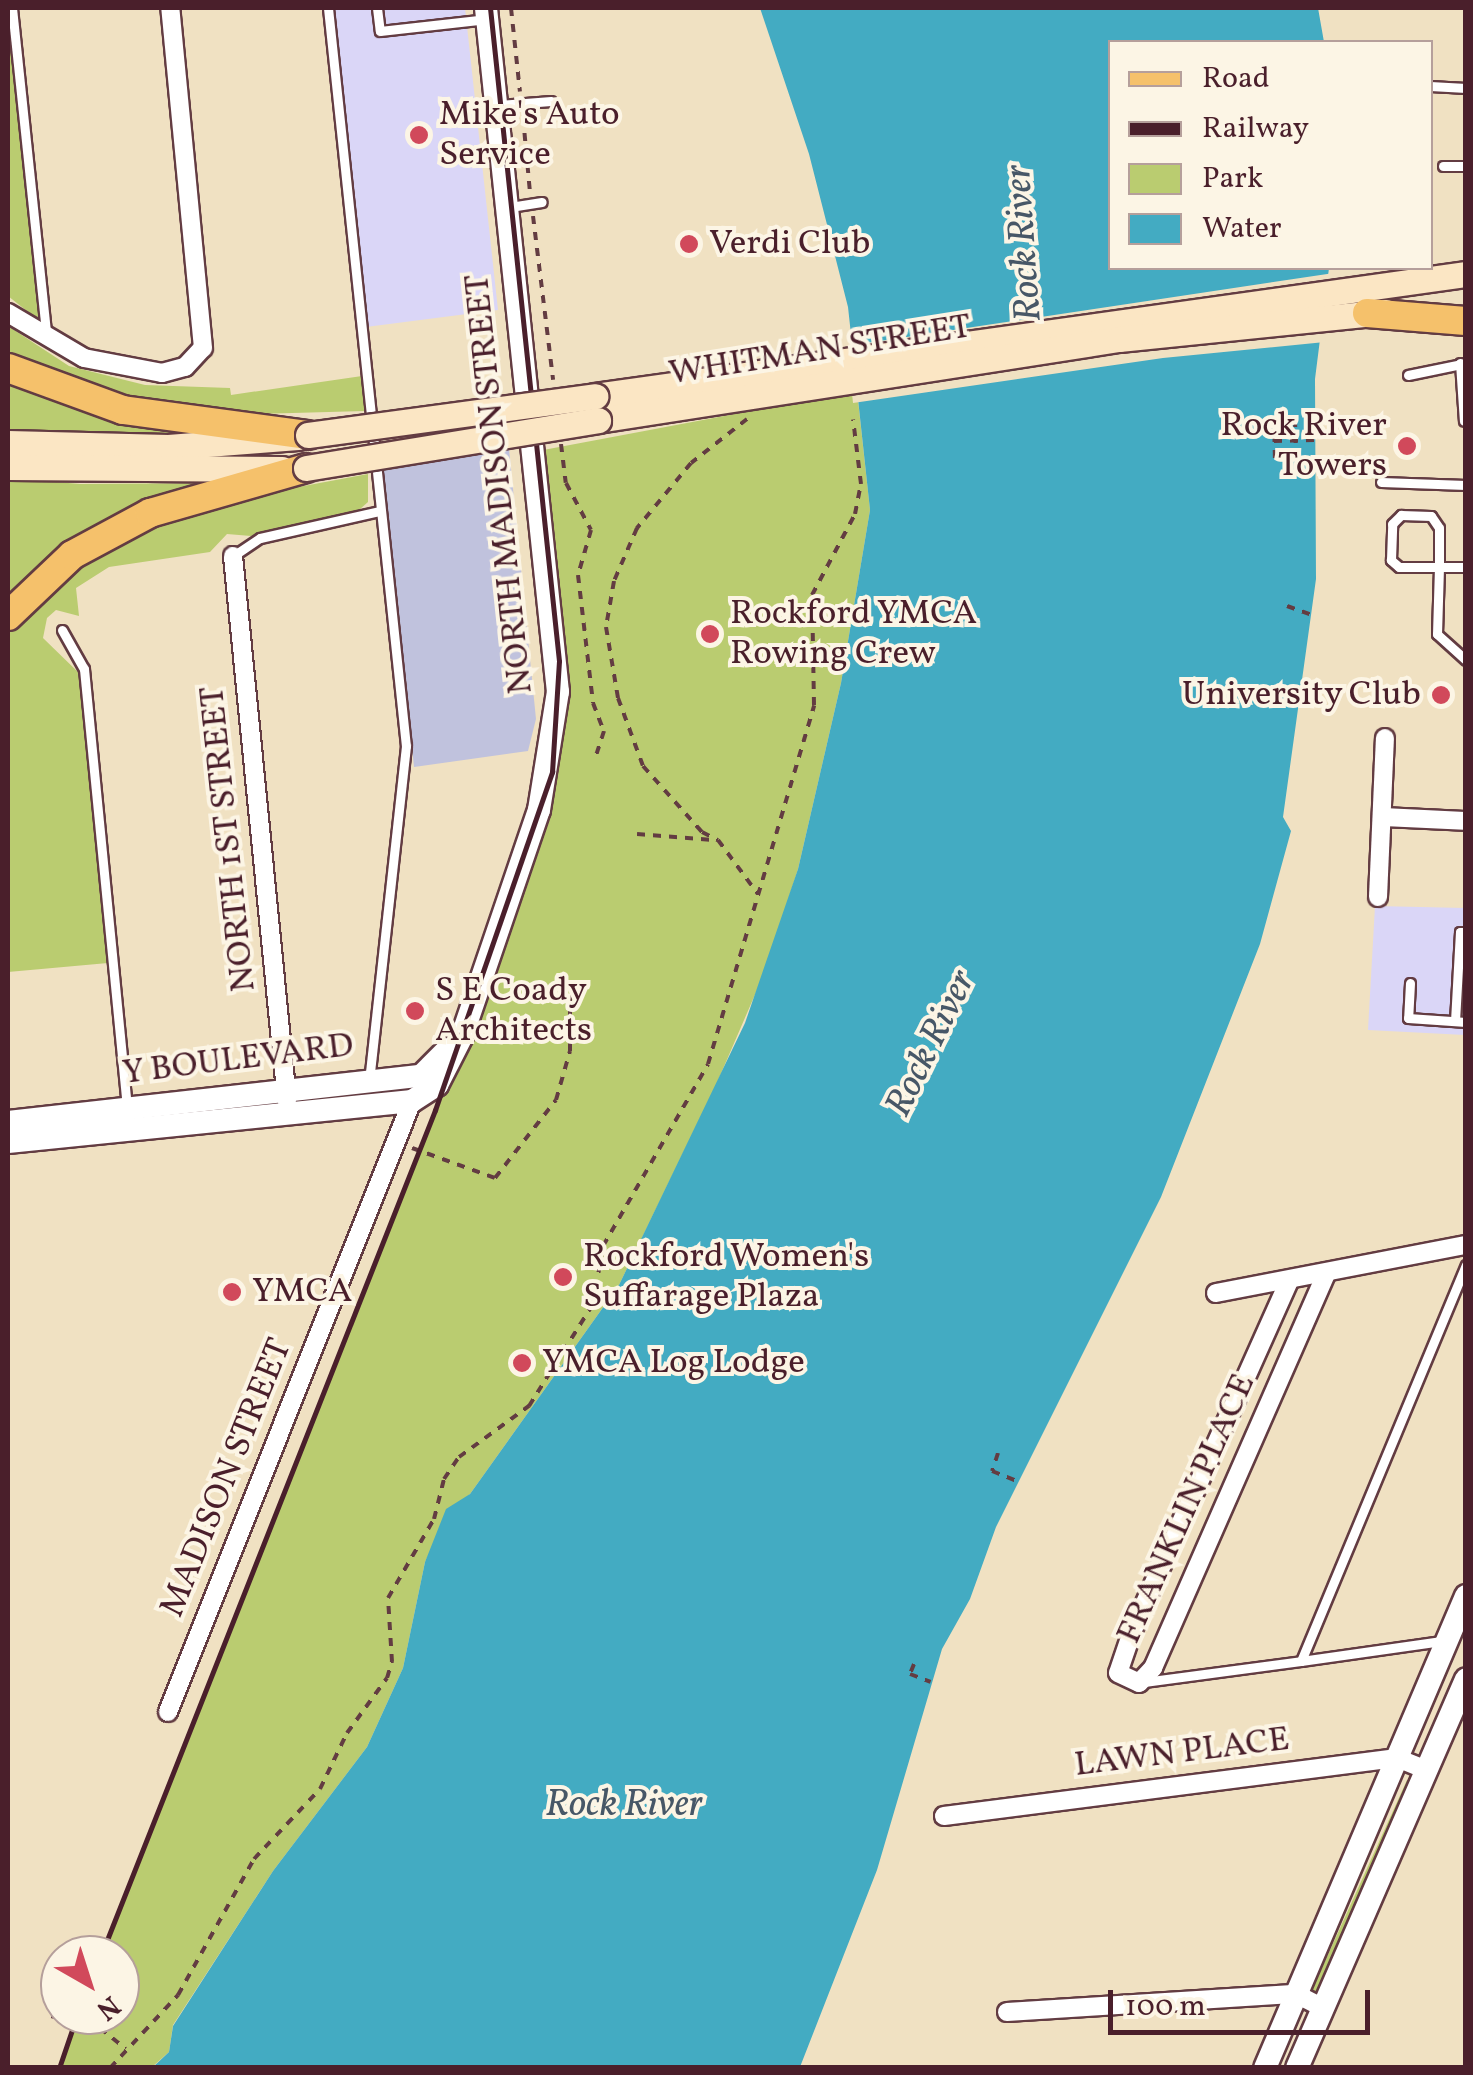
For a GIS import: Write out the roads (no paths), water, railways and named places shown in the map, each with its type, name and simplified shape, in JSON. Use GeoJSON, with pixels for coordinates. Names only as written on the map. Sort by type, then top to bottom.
{"type":"FeatureCollection","features":[{"type":"Feature","properties":{"kind":"main road","name":"WHITMAN STREET"},"geometry":{"type":"LineString","coordinates":[[734,399],[1363,284],[1466,274]]}},
{"type":"Feature","properties":{"kind":"main road","name":"WHITMAN STREET"},"geometry":{"type":"LineString","coordinates":[[8,442],[168,447],[256,444],[308,435],[734,399],[1119,339],[1466,306]]}},
{"type":"Feature","properties":{"kind":"main road"},"geometry":{"type":"LineString","coordinates":[[1367,313],[1466,321]]}},
{"type":"Feature","properties":{"kind":"main road"},"geometry":{"type":"LineString","coordinates":[[8,368],[123,410],[308,435]]}},
{"type":"Feature","properties":{"kind":"main road","name":"WHITMAN STREET"},"geometry":{"type":"LineString","coordinates":[[8,467],[306,468],[596,408]]}},
{"type":"Feature","properties":{"kind":"main road"},"geometry":{"type":"LineString","coordinates":[[8,616],[72,554],[150,513],[306,468]]}},
{"type":"Feature","properties":{"kind":"street"},"geometry":{"type":"LineString","coordinates":[[8,313],[47,340],[84,358],[162,373],[186,367],[202,348],[170,8]]}},
{"type":"Feature","properties":{"kind":"street","name":"NORTH MADISON STREET"},"geometry":{"type":"LineString","coordinates":[[412,1100],[437,1085],[462,1036],[539,810],[558,692],[487,13]]}},
{"type":"Feature","properties":{"kind":"street","name":"NORTH 1ST STREET"},"geometry":{"type":"LineString","coordinates":[[232,556],[288,1116]]}},
{"type":"Feature","properties":{"kind":"street"},"geometry":{"type":"LineString","coordinates":[[1378,897],[1384,738]]}},
{"type":"Feature","properties":{"kind":"street"},"geometry":{"type":"LineString","coordinates":[[1382,818],[1466,822]]}},
{"type":"Feature","properties":{"kind":"street","name":"Y BOULEVARD"},"geometry":{"type":"LineString","coordinates":[[8,1142],[286,1088],[421,1076],[462,1036]]}},
{"type":"Feature","properties":{"kind":"street","name":"Y BOULEVARD"},"geometry":{"type":"LineString","coordinates":[[8,1122],[288,1116],[412,1100]]}},
{"type":"Feature","properties":{"kind":"street","name":"MADISON STREET"},"geometry":{"type":"LineString","coordinates":[[168,1712],[412,1100]]}},
{"type":"Feature","properties":{"kind":"street"},"geometry":{"type":"LineString","coordinates":[[1216,1294],[1466,1245]]}},
{"type":"Feature","properties":{"kind":"street","name":"FRANKLIN PLACE"},"geometry":{"type":"LineString","coordinates":[[1289,1281],[1133,1629],[1118,1673],[1138,1683],[1153,1668],[1326,1274]]}},
{"type":"Feature","properties":{"kind":"street"},"geometry":{"type":"LineString","coordinates":[[1264,2068],[1466,1596]]}},
{"type":"Feature","properties":{"kind":"street"},"geometry":{"type":"LineString","coordinates":[[1297,2068],[1466,1677]]}},
{"type":"Feature","properties":{"kind":"street","name":"LAWN PLACE"},"geometry":{"type":"LineString","coordinates":[[944,1816],[1397,1758],[1426,1770]]}},
{"type":"Feature","properties":{"kind":"street"},"geometry":{"type":"LineString","coordinates":[[1007,2012],[1296,1994],[1322,2007]]}},
{"type":"Feature","properties":{"kind":"lane"},"geometry":{"type":"LineString","coordinates":[[12,8],[47,340]]}},
{"type":"Feature","properties":{"kind":"lane"},"geometry":{"type":"LineString","coordinates":[[328,8],[406,746],[368,1107]]}},
{"type":"Feature","properties":{"kind":"lane"},"geometry":{"type":"LineString","coordinates":[[376,8],[380,32],[487,13]]}},
{"type":"Feature","properties":{"kind":"lane"},"geometry":{"type":"LineString","coordinates":[[1433,86],[1466,88]]}},
{"type":"Feature","properties":{"kind":"lane"},"geometry":{"type":"LineString","coordinates":[[496,106],[551,100]]}},
{"type":"Feature","properties":{"kind":"lane"},"geometry":{"type":"LineString","coordinates":[[1443,166],[1466,166]]}},
{"type":"Feature","properties":{"kind":"lane"},"geometry":{"type":"LineString","coordinates":[[507,208],[537,203]]}},
{"type":"Feature","properties":{"kind":"lane"},"geometry":{"type":"LineString","coordinates":[[1408,375],[1463,363],[1458,417]]}},
{"type":"Feature","properties":{"kind":"lane"},"geometry":{"type":"LineString","coordinates":[[1382,482],[1459,481]]}},
{"type":"Feature","properties":{"kind":"lane"},"geometry":{"type":"LineString","coordinates":[[232,556],[260,538],[380,511]]}},
{"type":"Feature","properties":{"kind":"lane"},"geometry":{"type":"LineString","coordinates":[[1466,567],[1439,567],[1399,568],[1390,560],[1392,524],[1402,516],[1431,516],[1439,528],[1439,567],[1438,634],[1466,660]]}},
{"type":"Feature","properties":{"kind":"lane"},"geometry":{"type":"LineString","coordinates":[[62,630],[84,669],[127,1119]]}},
{"type":"Feature","properties":{"kind":"lane"},"geometry":{"type":"LineString","coordinates":[[1410,983],[1408,1018],[1460,1022],[1460,932],[1466,932]]}},
{"type":"Feature","properties":{"kind":"lane"},"geometry":{"type":"LineString","coordinates":[[1301,1661],[1466,1265]]}},
{"type":"Feature","properties":{"kind":"lane"},"geometry":{"type":"LineString","coordinates":[[1138,1683],[1301,1661],[1442,1651],[1466,1677]]}},
{"type":"Feature","properties":{"kind":"water","name":"Rock River"},"geometry":{"type":"Polygon","coordinates":[[[760,8],[1318,8],[1324,40],[1108,40],[1108,270],[1329,270],[1315,379],[1316,579],[1283,817],[1291,831],[1260,944],[1161,1197],[996,1527],[970,1599],[942,1649],[877,1870],[800,2067],[152,2068],[169,2052],[173,2026],[273,1871],[367,1747],[403,1668],[425,1562],[446,1509],[470,1494],[619,1285],[745,1023],[798,869],[841,683],[870,510],[848,307],[809,154],[760,8]]]}},
{"type":"Feature","properties":{"kind":"railway"},"geometry":{"type":"LineString","coordinates":[[109,1935],[435,1110],[552,772],[559,661],[490,8]]}},
{"type":"Feature","properties":{"kind":"railway"},"geometry":{"type":"LineString","coordinates":[[59,2068],[70,2035]]}},
{"type":"Feature","properties":{"kind":"place","name":"Mike's Auto Service"},"geometry":{"type":"Point","coordinates":[419,135]}},
{"type":"Feature","properties":{"kind":"place","name":"Verdi Club"},"geometry":{"type":"Point","coordinates":[689,244]}},
{"type":"Feature","properties":{"kind":"place","name":"Rock River Towers"},"geometry":{"type":"Point","coordinates":[1407,446]}},
{"type":"Feature","properties":{"kind":"place","name":"Rockford YMCA Rowing Crew"},"geometry":{"type":"Point","coordinates":[710,634]}},
{"type":"Feature","properties":{"kind":"place","name":"University Club"},"geometry":{"type":"Point","coordinates":[1441,695]}},
{"type":"Feature","properties":{"kind":"place","name":"S E Coady Architects"},"geometry":{"type":"Point","coordinates":[415,1011]}},
{"type":"Feature","properties":{"kind":"place","name":"Rockford Women's Suffarage Plaza"},"geometry":{"type":"Point","coordinates":[563,1277]}},
{"type":"Feature","properties":{"kind":"place","name":"YMCA"},"geometry":{"type":"Point","coordinates":[232,1292]}},
{"type":"Feature","properties":{"kind":"place","name":"YMCA Log Lodge"},"geometry":{"type":"Point","coordinates":[522,1363]}}]}
